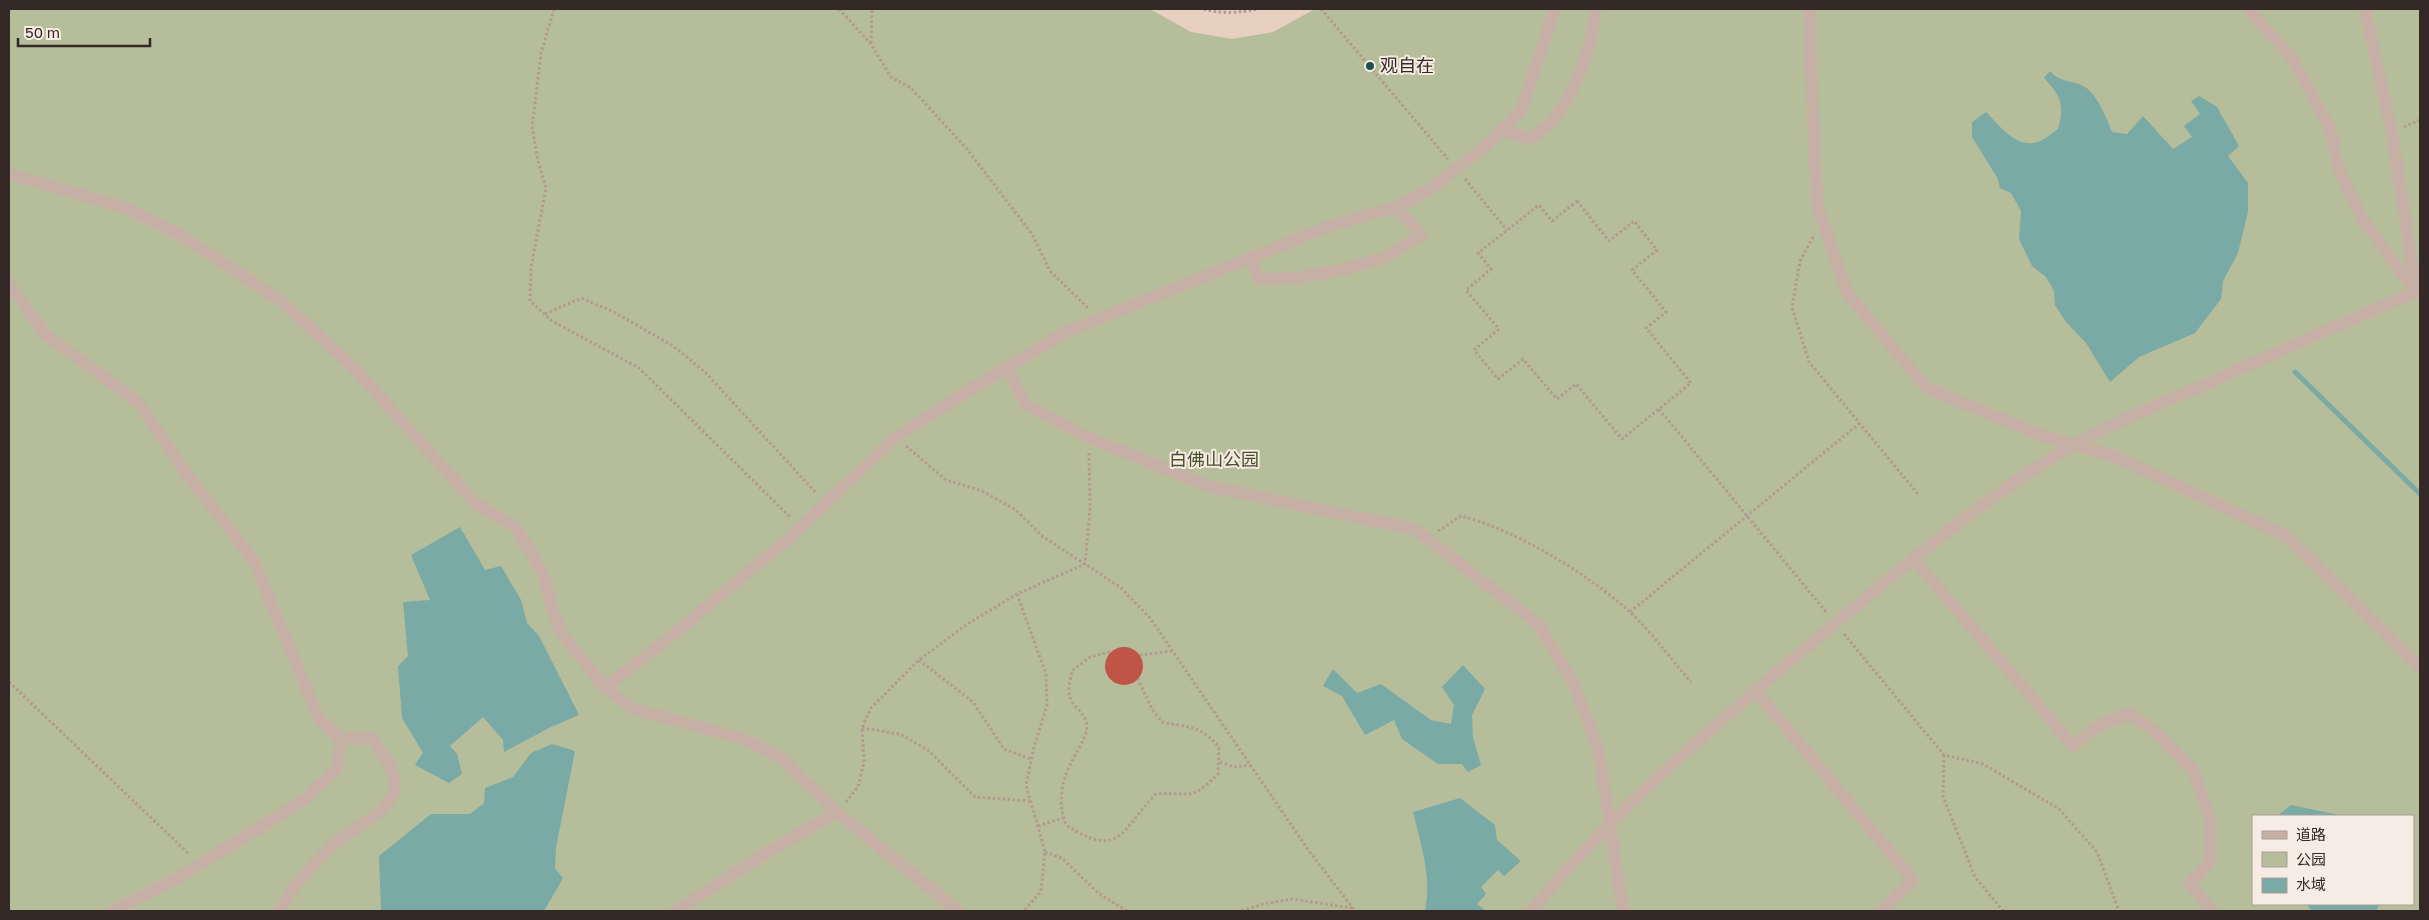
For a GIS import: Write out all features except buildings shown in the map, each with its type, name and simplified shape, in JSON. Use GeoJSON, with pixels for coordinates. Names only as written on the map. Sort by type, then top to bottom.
{"type":"FeatureCollection","features":[{"type":"Feature","properties":{"kind":"lane"},"geometry":{"type":"LineString","coordinates":[[604,688],[680,629],[800,527],[896,437],[1066,332],[1332,225],[1397,208],[1432,188],[1502,130],[1521,111],[1555,9]]}},
{"type":"Feature","properties":{"kind":"lane"},"geometry":{"type":"LineString","coordinates":[[1502,130],[1530,139],[1554,119],[1582,70],[1594,23],[1595,9]]}},
{"type":"Feature","properties":{"kind":"lane"},"geometry":{"type":"LineString","coordinates":[[1809,9],[1818,207],[1847,293],[1927,388],[2040,435],[2114,456],[2286,536],[2420,667]]}},
{"type":"Feature","properties":{"kind":"lane"},"geometry":{"type":"LineString","coordinates":[[2248,9],[2292,58],[2330,128],[2339,170],[2363,220],[2418,293]]}},
{"type":"Feature","properties":{"kind":"lane"},"geometry":{"type":"LineString","coordinates":[[2365,9],[2392,133],[2418,293]]}},
{"type":"Feature","properties":{"kind":"lane"},"geometry":{"type":"LineString","coordinates":[[9,174],[126,208],[182,236],[281,301],[354,368],[476,504],[516,527],[543,574],[554,615],[563,635],[604,688],[634,709],[744,738],[780,757],[837,812],[958,911]]}},
{"type":"Feature","properties":{"kind":"lane"},"geometry":{"type":"LineString","coordinates":[[1252,256],[1258,279],[1292,278],[1338,272],[1386,257],[1421,235],[1397,208]]}},
{"type":"Feature","properties":{"kind":"lane"},"geometry":{"type":"LineString","coordinates":[[9,284],[45,334],[138,402],[183,469],[254,561],[293,661],[319,719],[340,740],[372,738],[389,766],[395,786],[388,805],[336,842],[287,895],[280,911]]}},
{"type":"Feature","properties":{"kind":"lane"},"geometry":{"type":"LineString","coordinates":[[1531,911],[1565,870],[1755,690],[1913,558],[2048,461],[2113,424],[2418,293]]}},
{"type":"Feature","properties":{"kind":"lane"},"geometry":{"type":"LineString","coordinates":[[1007,368],[1025,404],[1089,438],[1211,487],[1415,528],[1538,625],[1573,683],[1598,748],[1623,911]]}},
{"type":"Feature","properties":{"kind":"lane"},"geometry":{"type":"LineString","coordinates":[[1913,558],[2073,746],[2101,724],[2129,714],[2154,730],[2193,770],[2211,820],[2209,863],[2190,884],[2212,911]]}},
{"type":"Feature","properties":{"kind":"lane"},"geometry":{"type":"LineString","coordinates":[[1755,690],[1913,880],[1883,911]]}},
{"type":"Feature","properties":{"kind":"lane"},"geometry":{"type":"LineString","coordinates":[[112,911],[200,864],[304,800],[337,769],[340,740]]}},
{"type":"Feature","properties":{"kind":"lane"},"geometry":{"type":"LineString","coordinates":[[676,911],[764,854],[837,812]]}},
{"type":"Feature","properties":{"kind":"path"},"geometry":{"type":"LineString","coordinates":[[554,9],[541,54],[532,127],[538,161],[546,188],[532,267],[530,301],[552,321],[639,368],[800,527]]}},
{"type":"Feature","properties":{"kind":"path"},"geometry":{"type":"LineString","coordinates":[[839,9],[871,44],[891,77],[911,88],[967,149],[1032,234],[1050,272],[1099,319]]}},
{"type":"Feature","properties":{"kind":"path"},"geometry":{"type":"LineString","coordinates":[[871,44],[872,9]]}},
{"type":"Feature","properties":{"kind":"path"},"geometry":{"type":"LineString","coordinates":[[1204,9],[1211,11],[1247,12],[1257,9]]}},
{"type":"Feature","properties":{"kind":"path"},"geometry":{"type":"LineString","coordinates":[[1321,9],[1507,230]]}},
{"type":"Feature","properties":{"kind":"path"},"geometry":{"type":"LineString","coordinates":[[1577,201],[1609,241],[1634,220],[1658,250],[1632,270],[1666,312],[1646,328],[1691,384],[1622,439],[1576,384],[1557,400],[1523,358],[1498,379],[1474,350],[1499,329],[1466,290],[1491,269],[1478,253],[1507,230],[1539,205],[1552,221],[1577,201]]}},
{"type":"Feature","properties":{"kind":"path"},"geometry":{"type":"LineString","coordinates":[[1822,218],[1800,261],[1792,307],[1810,362],[1918,494]]}},
{"type":"Feature","properties":{"kind":"path"},"geometry":{"type":"LineString","coordinates":[[545,314],[581,298],[614,312],[673,346],[705,372],[826,504]]}},
{"type":"Feature","properties":{"kind":"path"},"geometry":{"type":"LineString","coordinates":[[1659,409],[1944,755],[1983,764],[2059,809],[2097,852],[2119,911]]}},
{"type":"Feature","properties":{"kind":"path"},"geometry":{"type":"LineString","coordinates":[[1630,612],[1860,423]]}},
{"type":"Feature","properties":{"kind":"path"},"geometry":{"type":"LineString","coordinates":[[896,437],[946,480],[982,491],[1016,510],[1042,536],[1120,586],[1150,618],[1309,851],[1354,910]]}},
{"type":"Feature","properties":{"kind":"path"},"geometry":{"type":"LineString","coordinates":[[1085,564],[1090,509],[1089,438]]}},
{"type":"Feature","properties":{"kind":"path"},"geometry":{"type":"LineString","coordinates":[[1427,538],[1461,516],[1485,522],[1562,561],[1630,612],[1691,682]]}},
{"type":"Feature","properties":{"kind":"path"},"geometry":{"type":"LineString","coordinates":[[837,812],[858,788],[864,762],[862,728],[871,708],[920,660],[968,624],[1017,594],[1085,564]]}},
{"type":"Feature","properties":{"kind":"path"},"geometry":{"type":"LineString","coordinates":[[1017,594],[1046,674],[1048,705],[1031,759],[1026,785],[1045,852],[1041,891],[1024,911]]}},
{"type":"Feature","properties":{"kind":"path"},"geometry":{"type":"LineString","coordinates":[[1140,655],[1173,651]]}},
{"type":"Feature","properties":{"kind":"path"},"geometry":{"type":"LineString","coordinates":[[1110,652],[1090,657],[1072,670],[1069,685],[1070,698],[1083,713],[1087,727],[1081,744],[1065,772],[1060,791],[1063,818],[1066,825],[1082,836],[1098,842],[1121,836],[1156,794],[1170,793],[1188,796],[1203,790],[1218,774],[1220,762],[1219,747],[1209,736],[1196,727],[1162,722],[1152,709],[1138,679]]}},
{"type":"Feature","properties":{"kind":"path"},"geometry":{"type":"LineString","coordinates":[[920,660],[972,702],[1004,749],[1031,759]]}},
{"type":"Feature","properties":{"kind":"path"},"geometry":{"type":"LineString","coordinates":[[9,682],[200,864]]}},
{"type":"Feature","properties":{"kind":"path"},"geometry":{"type":"LineString","coordinates":[[862,728],[900,734],[928,750],[975,797],[1030,800]]}},
{"type":"Feature","properties":{"kind":"path"},"geometry":{"type":"LineString","coordinates":[[1944,755],[1943,796],[1975,877],[2003,911]]}},
{"type":"Feature","properties":{"kind":"path"},"geometry":{"type":"LineString","coordinates":[[1220,762],[1234,767],[1250,765]]}},
{"type":"Feature","properties":{"kind":"path"},"geometry":{"type":"LineString","coordinates":[[1038,826],[1063,818]]}},
{"type":"Feature","properties":{"kind":"path"},"geometry":{"type":"LineString","coordinates":[[1045,852],[1062,858],[1098,893],[1127,911]]}},
{"type":"Feature","properties":{"kind":"path"},"geometry":{"type":"LineString","coordinates":[[1242,911],[1263,904],[1292,899],[1354,910]]}},
{"type":"Feature","properties":{"kind":"green space","name":"白佛山公园"},"geometry":{"type":"Polygon","coordinates":[[[9,9],[2420,9],[2420,911],[9,911],[9,9]]]}},
{"type":"Feature","properties":{"kind":"shaded area"},"geometry":{"type":"Polygon","coordinates":[[[1150,9],[1315,9],[1273,32],[1232,39],[1191,32],[1150,9]]]}},
{"type":"Feature","properties":{"kind":"water"},"geometry":{"type":"Polygon","coordinates":[[[2050,71],[2064,80],[2089,90],[2101,107],[2112,132],[2127,134],[2143,116],[2173,149],[2192,137],[2184,126],[2200,114],[2191,101],[2199,96],[2217,107],[2239,146],[2228,156],[2248,183],[2248,212],[2238,253],[2223,281],[2221,299],[2195,333],[2139,357],[2110,382],[2086,343],[2066,322],[2055,305],[2054,291],[2046,277],[2032,266],[2019,239],[2021,211],[2011,193],[2000,188],[1998,179],[1972,137],[1972,122],[1986,112],[2009,135],[2023,142],[2041,141],[2058,129],[2061,113],[2060,101],[2044,78],[2050,71]]]}},
{"type":"Feature","properties":{"kind":"water"},"geometry":{"type":"Polygon","coordinates":[[[460,527],[485,570],[501,566],[521,600],[527,623],[539,636],[579,715],[551,727],[504,752],[503,740],[483,717],[450,746],[457,754],[462,774],[449,783],[415,765],[423,753],[402,718],[398,666],[408,656],[403,602],[430,600],[411,555],[460,527]]]}},
{"type":"Feature","properties":{"kind":"water"},"geometry":{"type":"Polygon","coordinates":[[[1463,665],[1485,689],[1472,715],[1473,738],[1481,765],[1468,772],[1462,764],[1438,764],[1402,739],[1394,720],[1365,735],[1342,696],[1323,686],[1333,669],[1357,693],[1381,684],[1431,720],[1451,724],[1454,705],[1442,687],[1463,665]]]}},
{"type":"Feature","properties":{"kind":"water"},"geometry":{"type":"Polygon","coordinates":[[[552,744],[575,751],[556,848],[555,868],[563,878],[544,911],[381,911],[379,856],[431,814],[470,814],[484,803],[485,788],[513,777],[531,753],[552,744]]]}},
{"type":"Feature","properties":{"kind":"water"},"geometry":{"type":"Polygon","coordinates":[[[1460,798],[1495,825],[1497,840],[1521,861],[1504,876],[1498,870],[1481,887],[1486,894],[1477,904],[1486,911],[1425,911],[1427,899],[1426,874],[1413,812],[1460,798]]]}},
{"type":"Feature","properties":{"kind":"water"},"geometry":{"type":"Polygon","coordinates":[[[2291,805],[2339,815],[2278,815],[2291,805]]]}},
{"type":"Feature","properties":{"kind":"water"},"geometry":{"type":"Polygon","coordinates":[[[2308,905],[2379,905],[2376,911],[2311,911],[2308,905]]]}},
{"type":"Feature","properties":{"kind":"waterway"},"geometry":{"type":"LineString","coordinates":[[2295,372],[2420,494]]}},
{"type":"Feature","properties":{"kind":"place","name":"观自在"},"geometry":{"type":"Point","coordinates":[1370,66]}}]}
